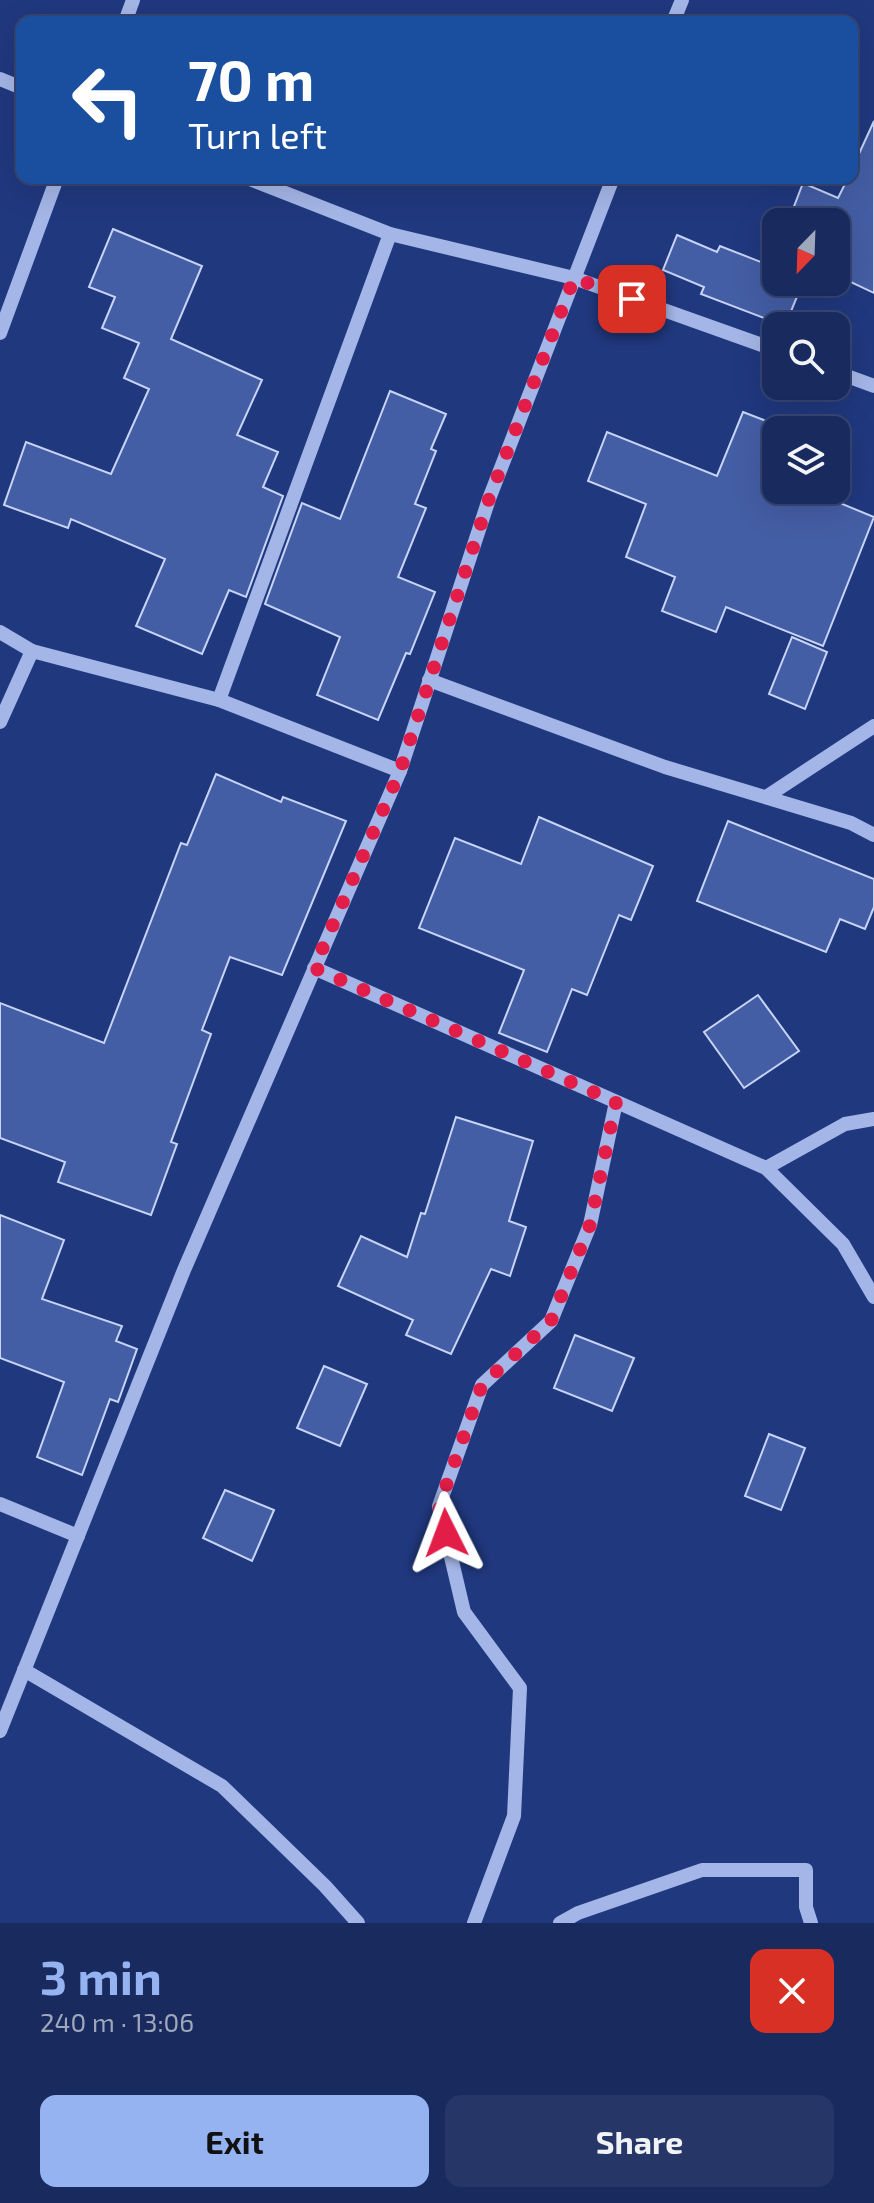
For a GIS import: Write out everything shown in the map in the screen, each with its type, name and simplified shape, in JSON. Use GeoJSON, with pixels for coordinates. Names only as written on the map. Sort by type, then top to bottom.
{"type":"FeatureCollection","features":[{"type":"Feature","properties":{"kind":"street"},"geometry":{"type":"LineString","coordinates":[[0,333],[55,184]]}},
{"type":"Feature","properties":{"kind":"street"},"geometry":{"type":"LineString","coordinates":[[262,184],[390,234],[574,278],[762,345]]}},
{"type":"Feature","properties":{"kind":"street"},"geometry":{"type":"LineString","coordinates":[[0,1731],[184,1270],[400,771],[489,499],[611,184]]}},
{"type":"Feature","properties":{"kind":"street"},"geometry":{"type":"LineString","coordinates":[[219,700],[390,234]]}},
{"type":"Feature","properties":{"kind":"street"},"geometry":{"type":"LineString","coordinates":[[850,377],[874,386]]}},
{"type":"Feature","properties":{"kind":"street"},"geometry":{"type":"LineString","coordinates":[[0,632],[32,651],[219,700],[400,771]]}},
{"type":"Feature","properties":{"kind":"street"},"geometry":{"type":"LineString","coordinates":[[0,722],[32,651]]}},
{"type":"Feature","properties":{"kind":"street"},"geometry":{"type":"LineString","coordinates":[[429,680],[665,767],[851,823],[874,835]]}},
{"type":"Feature","properties":{"kind":"street"},"geometry":{"type":"LineString","coordinates":[[766,797],[874,726]]}},
{"type":"Feature","properties":{"kind":"street"},"geometry":{"type":"LineString","coordinates":[[314,968],[766,1168],[843,1244],[873,1293]]}},
{"type":"Feature","properties":{"kind":"street"},"geometry":{"type":"LineString","coordinates":[[474,1923],[514,1816],[520,1688],[464,1612],[439,1506],[482,1385],[551,1321],[590,1225],[616,1102]]}},
{"type":"Feature","properties":{"kind":"street"},"geometry":{"type":"LineString","coordinates":[[766,1168],[845,1124],[874,1119]]}},
{"type":"Feature","properties":{"kind":"street"},"geometry":{"type":"LineString","coordinates":[[0,1504],[78,1536]]}},
{"type":"Feature","properties":{"kind":"street"},"geometry":{"type":"LineString","coordinates":[[24,1670],[222,1786],[325,1886],[358,1923]]}},
{"type":"Feature","properties":{"kind":"street"},"geometry":{"type":"LineString","coordinates":[[560,1923],[578,1913],[702,1870],[806,1870],[806,1907],[811,1923]]}},
{"type":"Feature","properties":{"kind":"building"},"geometry":{"type":"Polygon","coordinates":[[[874,121],[874,293],[850,282],[850,208],[793,208],[803,184],[838,198],[845,184],[858,184],[858,156],[874,121]]]}},
{"type":"Feature","properties":{"kind":"building"},"geometry":{"type":"Polygon","coordinates":[[[113,229],[202,266],[171,339],[262,380],[237,435],[278,452],[263,487],[283,496],[246,597],[229,590],[202,654],[136,626],[165,559],[71,519],[68,528],[4,505],[26,442],[111,474],[149,389],[124,378],[139,343],[102,328],[115,297],[89,287],[113,229]]]}},
{"type":"Feature","properties":{"kind":"building"},"geometry":{"type":"Polygon","coordinates":[[[677,235],[717,252],[720,246],[762,262],[762,296],[797,296],[791,312],[762,312],[762,317],[701,294],[704,287],[663,270],[677,235]]]}},
{"type":"Feature","properties":{"kind":"building"},"geometry":{"type":"Polygon","coordinates":[[[390,391],[446,414],[431,449],[436,451],[415,504],[426,508],[398,577],[435,592],[378,720],[317,695],[340,637],[265,604],[302,503],[340,519],[390,391]]]}},
{"type":"Feature","properties":{"kind":"building"},"geometry":{"type":"Polygon","coordinates":[[[743,412],[762,419],[762,504],[842,504],[874,517],[823,646],[726,607],[716,632],[662,611],[675,577],[626,557],[646,504],[588,481],[607,432],[717,476],[743,412]]]}},
{"type":"Feature","properties":{"kind":"building"},"geometry":{"type":"Polygon","coordinates":[[[792,637],[827,652],[805,709],[769,694],[792,637]]]}},
{"type":"Feature","properties":{"kind":"building"},"geometry":{"type":"Polygon","coordinates":[[[216,774],[281,802],[283,797],[346,821],[282,975],[230,957],[202,1030],[211,1034],[171,1142],[177,1144],[151,1215],[58,1182],[65,1162],[0,1138],[0,1003],[104,1043],[181,843],[187,845],[216,774]]]}},
{"type":"Feature","properties":{"kind":"building"},"geometry":{"type":"Polygon","coordinates":[[[539,817],[653,866],[631,920],[619,915],[587,995],[572,989],[547,1052],[499,1033],[524,970],[419,928],[455,838],[521,864],[539,817]]]}},
{"type":"Feature","properties":{"kind":"building"},"geometry":{"type":"Polygon","coordinates":[[[728,821],[874,879],[874,907],[865,929],[840,919],[826,952],[697,901],[728,821]]]}},
{"type":"Feature","properties":{"kind":"building"},"geometry":{"type":"Polygon","coordinates":[[[758,995],[799,1051],[744,1088],[704,1032],[758,995]]]}},
{"type":"Feature","properties":{"kind":"building"},"geometry":{"type":"Polygon","coordinates":[[[456,1117],[533,1141],[509,1221],[526,1227],[510,1276],[491,1269],[451,1354],[406,1335],[413,1320],[338,1286],[361,1236],[407,1257],[421,1213],[425,1214],[456,1117]]]}},
{"type":"Feature","properties":{"kind":"building"},"geometry":{"type":"Polygon","coordinates":[[[0,1215],[64,1240],[42,1299],[122,1326],[116,1341],[137,1349],[118,1402],[110,1399],[82,1475],[37,1457],[64,1382],[0,1358],[0,1215]]]}},
{"type":"Feature","properties":{"kind":"building"},"geometry":{"type":"Polygon","coordinates":[[[575,1335],[634,1358],[612,1411],[554,1388],[575,1335]]]}},
{"type":"Feature","properties":{"kind":"building"},"geometry":{"type":"Polygon","coordinates":[[[324,1366],[367,1384],[340,1446],[297,1428],[324,1366]]]}},
{"type":"Feature","properties":{"kind":"building"},"geometry":{"type":"Polygon","coordinates":[[[769,1434],[805,1448],[781,1510],[745,1496],[769,1434]]]}},
{"type":"Feature","properties":{"kind":"building"},"geometry":{"type":"Polygon","coordinates":[[[225,1490],[274,1510],[252,1561],[203,1538],[225,1490]]]}},
{"type":"Feature","properties":{"kind":"route"},"geometry":{"type":"LineString","coordinates":[[446,1533],[439,1506],[482,1385],[551,1321],[590,1225],[616,1102],[314,968],[400,771],[489,499],[574,278],[632,299]]}}]}
